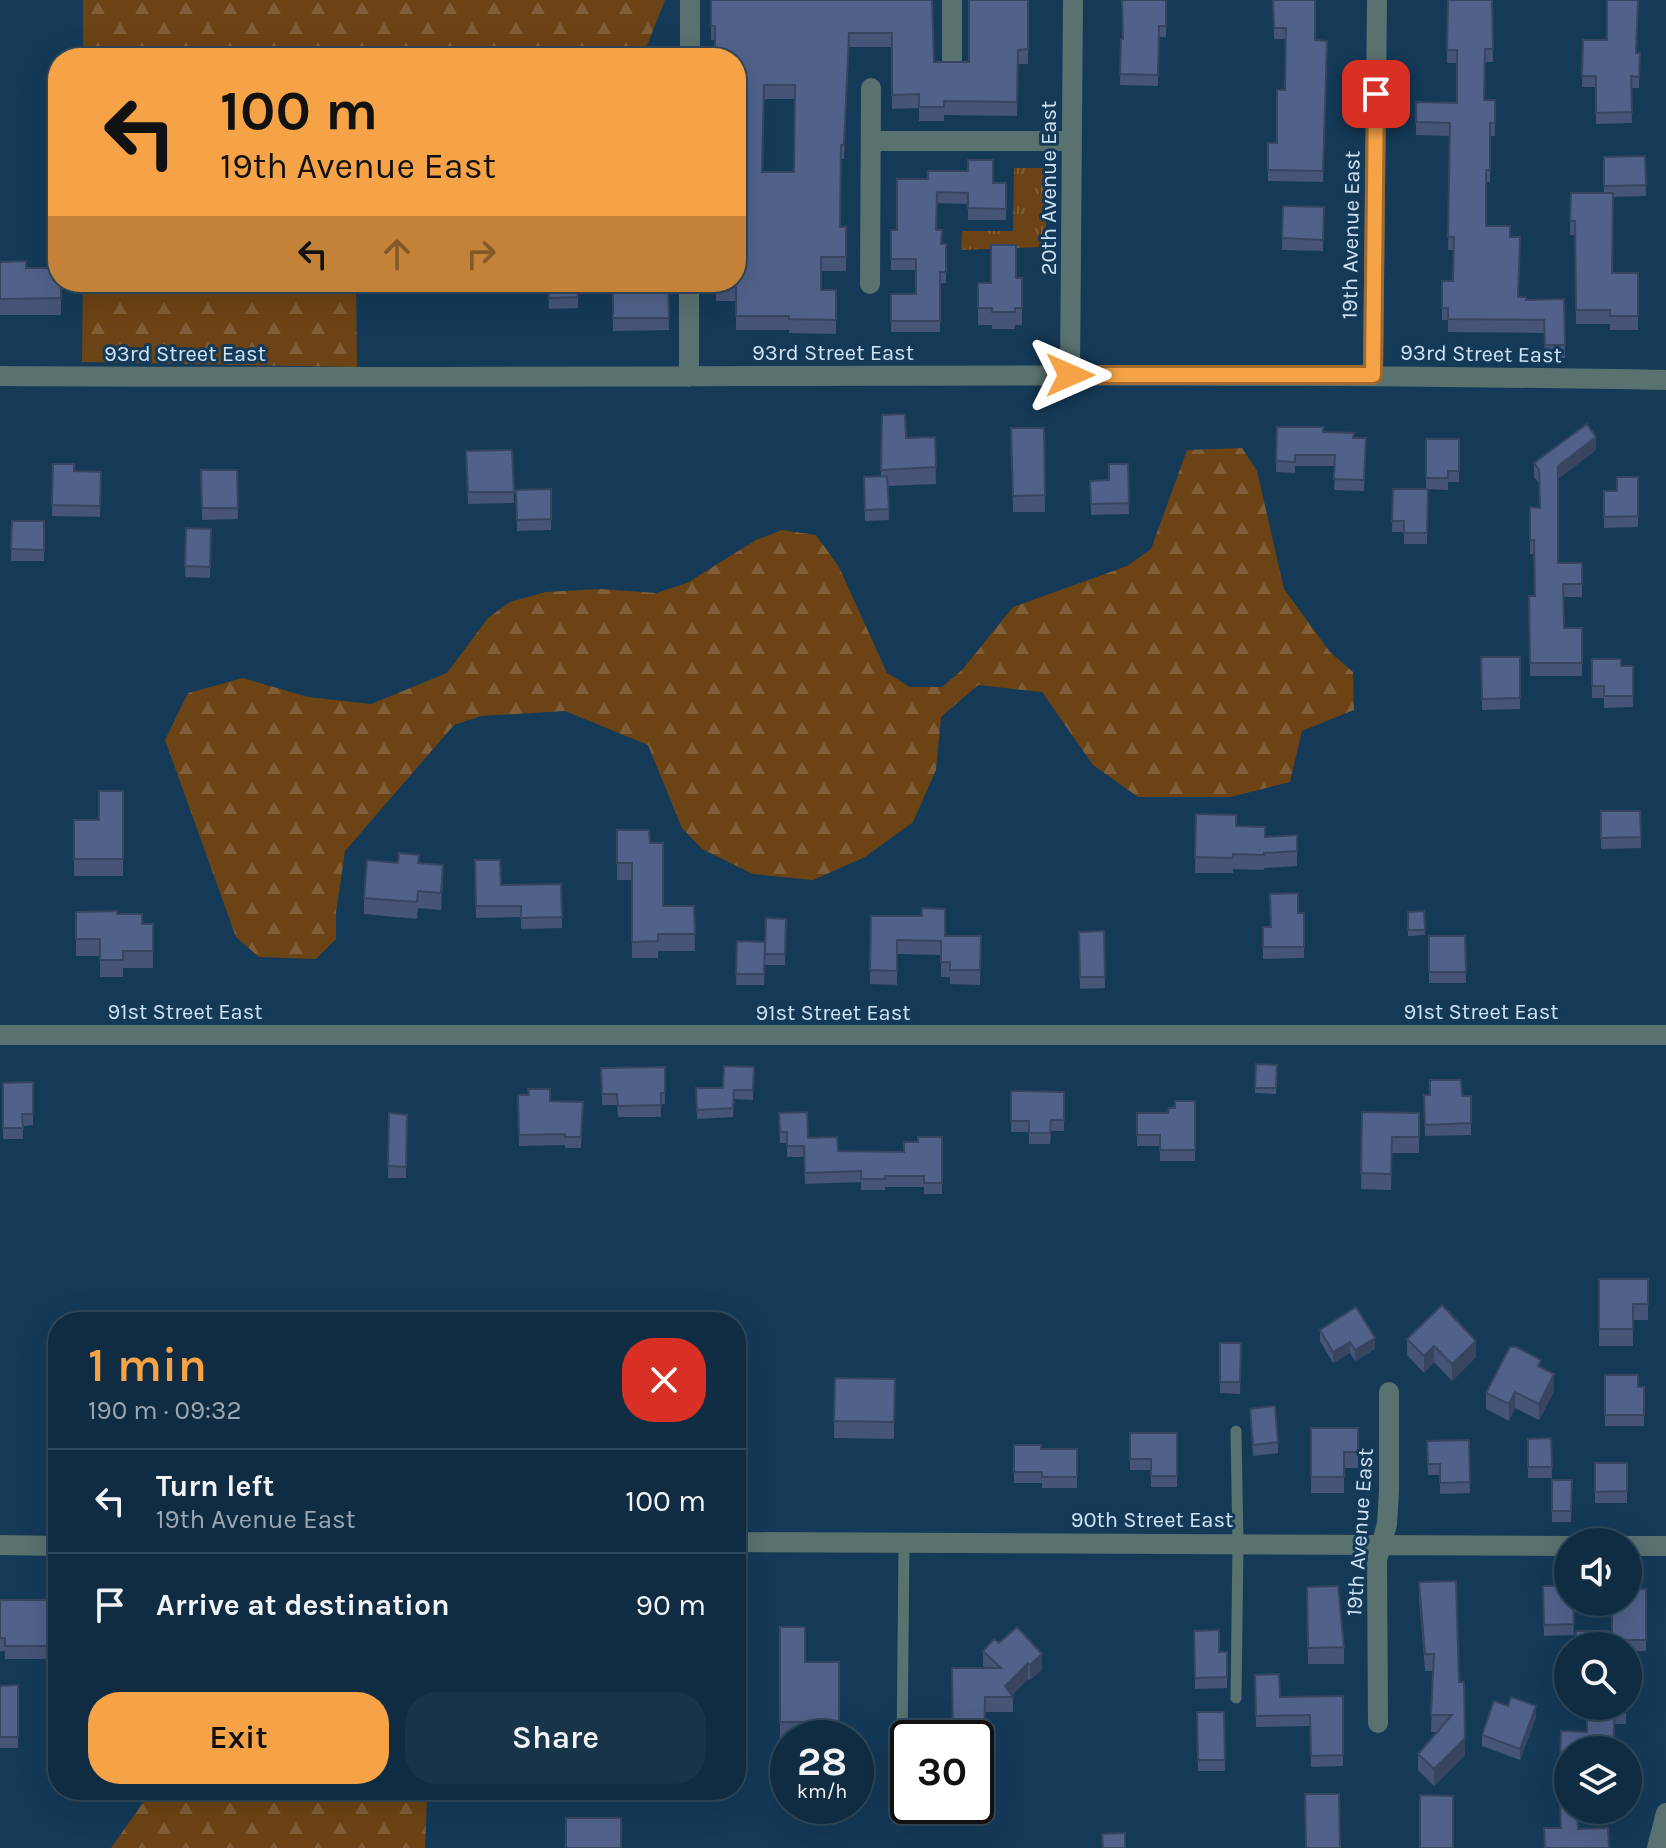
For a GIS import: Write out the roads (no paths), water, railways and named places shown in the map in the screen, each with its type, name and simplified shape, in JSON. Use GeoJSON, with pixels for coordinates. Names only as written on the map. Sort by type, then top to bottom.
{"type":"FeatureCollection","features":[{"type":"Feature","properties":{"kind":"street"},"geometry":{"type":"LineString","coordinates":[[690,0],[690,48]]}},
{"type":"Feature","properties":{"kind":"street"},"geometry":{"type":"LineString","coordinates":[[952,0],[952,59]]}},
{"type":"Feature","properties":{"kind":"street","name":"20th Avenue East"},"geometry":{"type":"LineString","coordinates":[[1070,375],[1073,0]]}},
{"type":"Feature","properties":{"kind":"street","name":"19th Avenue East"},"geometry":{"type":"LineString","coordinates":[[1373,375],[1377,0]]}},
{"type":"Feature","properties":{"kind":"street"},"geometry":{"type":"LineString","coordinates":[[870,284],[871,88]]}},
{"type":"Feature","properties":{"kind":"street"},"geometry":{"type":"LineString","coordinates":[[871,141],[1072,141]]}},
{"type":"Feature","properties":{"kind":"street"},"geometry":{"type":"LineString","coordinates":[[689,292],[689,377]]}},
{"type":"Feature","properties":{"kind":"street","name":"93rd Street East"},"geometry":{"type":"LineString","coordinates":[[0,376],[1373,375],[1666,380]]}},
{"type":"Feature","properties":{"kind":"street","name":"91st Street East"},"geometry":{"type":"LineString","coordinates":[[0,1035],[1666,1035]]}},
{"type":"Feature","properties":{"kind":"street","name":"19th Avenue East"},"geometry":{"type":"LineString","coordinates":[[1378,1723],[1377,1560],[1383,1544],[1389,1491],[1389,1392]]}},
{"type":"Feature","properties":{"kind":"street","name":"90th Street East"},"geometry":{"type":"LineString","coordinates":[[746,1542],[1554,1546]]}},
{"type":"Feature","properties":{"kind":"street"},"geometry":{"type":"LineString","coordinates":[[0,1545],[48,1546]]}},
{"type":"Feature","properties":{"kind":"street"},"geometry":{"type":"LineString","coordinates":[[1642,1546],[1666,1546]]}},
{"type":"Feature","properties":{"kind":"street"},"geometry":{"type":"LineString","coordinates":[[1657,1848],[1666,1813]]}},
{"type":"Feature","properties":{"kind":"lane"},"geometry":{"type":"LineString","coordinates":[[1236,1431],[1236,1698]]}},
{"type":"Feature","properties":{"kind":"lane"},"geometry":{"type":"LineString","coordinates":[[902,1720],[904,1542]]}}]}
